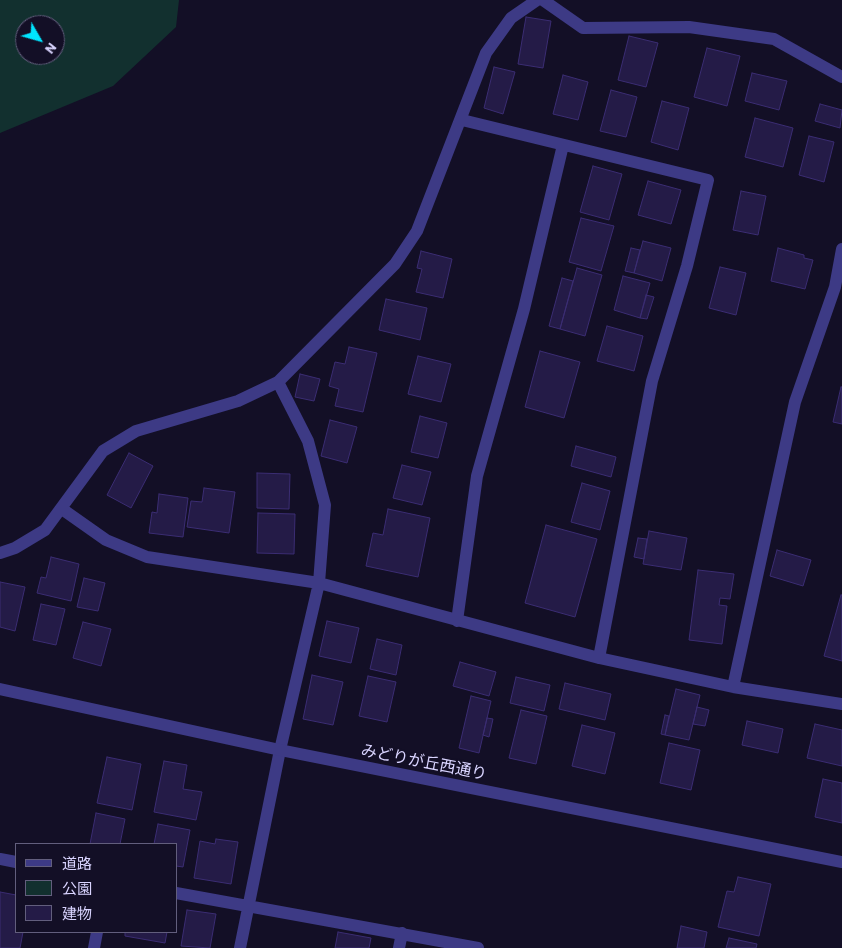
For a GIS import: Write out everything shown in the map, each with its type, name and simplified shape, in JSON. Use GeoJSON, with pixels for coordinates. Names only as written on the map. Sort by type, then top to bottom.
{"type":"FeatureCollection","features":[{"type":"Feature","properties":{"kind":"street"},"geometry":{"type":"LineString","coordinates":[[0,553],[14,548],[45,530],[103,451],[136,431],[238,401],[278,382],[395,264],[417,231],[462,120],[486,53],[511,18],[537,0]]}},
{"type":"Feature","properties":{"kind":"street"},"geometry":{"type":"LineString","coordinates":[[543,0],[583,28],[689,27],[774,39],[842,77]]}},
{"type":"Feature","properties":{"kind":"street"},"geometry":{"type":"LineString","coordinates":[[462,120],[708,180],[687,266],[652,381],[600,658]]}},
{"type":"Feature","properties":{"kind":"street"},"geometry":{"type":"LineString","coordinates":[[457,621],[477,476],[524,309],[563,145]]}},
{"type":"Feature","properties":{"kind":"street"},"geometry":{"type":"LineString","coordinates":[[733,688],[795,402],[835,288],[842,249]]}},
{"type":"Feature","properties":{"kind":"street"},"geometry":{"type":"LineString","coordinates":[[240,948],[280,750],[318,583],[325,505],[308,441],[278,382]]}},
{"type":"Feature","properties":{"kind":"street"},"geometry":{"type":"LineString","coordinates":[[62,509],[106,540],[147,557],[318,583],[600,658],[733,688],[842,704]]}},
{"type":"Feature","properties":{"kind":"street","name":"みどりが丘西通り"},"geometry":{"type":"LineString","coordinates":[[0,689],[280,750],[842,862]]}},
{"type":"Feature","properties":{"kind":"street"},"geometry":{"type":"LineString","coordinates":[[0,859],[15,862]]}},
{"type":"Feature","properties":{"kind":"street"},"geometry":{"type":"LineString","coordinates":[[178,893],[478,948]]}},
{"type":"Feature","properties":{"kind":"street"},"geometry":{"type":"LineString","coordinates":[[94,948],[97,933]]}},
{"type":"Feature","properties":{"kind":"street"},"geometry":{"type":"LineString","coordinates":[[399,948],[402,933]]}},
{"type":"Feature","properties":{"kind":"green space"},"geometry":{"type":"Polygon","coordinates":[[[0,0],[179,0],[176,27],[113,86],[0,133],[0,0]]]}},
{"type":"Feature","properties":{"kind":"building"},"geometry":{"type":"Polygon","coordinates":[[[526,17],[551,21],[543,68],[518,64],[526,17]]]}},
{"type":"Feature","properties":{"kind":"building"},"geometry":{"type":"Polygon","coordinates":[[[629,36],[658,43],[646,87],[618,80],[629,36]]]}},
{"type":"Feature","properties":{"kind":"building"},"geometry":{"type":"Polygon","coordinates":[[[707,48],[740,56],[727,106],[694,97],[707,48]]]}},
{"type":"Feature","properties":{"kind":"building"},"geometry":{"type":"Polygon","coordinates":[[[494,67],[515,72],[503,114],[484,108],[494,67]]]}},
{"type":"Feature","properties":{"kind":"building"},"geometry":{"type":"Polygon","coordinates":[[[752,73],[787,81],[779,110],[745,101],[752,73]]]}},
{"type":"Feature","properties":{"kind":"building"},"geometry":{"type":"Polygon","coordinates":[[[563,75],[588,82],[578,120],[553,114],[563,75]]]}},
{"type":"Feature","properties":{"kind":"building"},"geometry":{"type":"Polygon","coordinates":[[[611,90],[637,97],[626,137],[600,131],[611,90]]]}},
{"type":"Feature","properties":{"kind":"building"},"geometry":{"type":"Polygon","coordinates":[[[662,101],[689,108],[678,150],[651,142],[662,101]]]}},
{"type":"Feature","properties":{"kind":"building"},"geometry":{"type":"Polygon","coordinates":[[[820,104],[842,110],[840,128],[815,121],[820,104]]]}},
{"type":"Feature","properties":{"kind":"building"},"geometry":{"type":"Polygon","coordinates":[[[755,118],[793,128],[783,167],[745,157],[755,118]]]}},
{"type":"Feature","properties":{"kind":"building"},"geometry":{"type":"Polygon","coordinates":[[[809,136],[834,142],[824,182],[799,175],[809,136]]]}},
{"type":"Feature","properties":{"kind":"building"},"geometry":{"type":"Polygon","coordinates":[[[593,166],[622,174],[609,220],[580,212],[593,166]]]}},
{"type":"Feature","properties":{"kind":"building"},"geometry":{"type":"Polygon","coordinates":[[[648,181],[681,190],[671,224],[638,215],[648,181]]]}},
{"type":"Feature","properties":{"kind":"building"},"geometry":{"type":"Polygon","coordinates":[[[741,191],[766,196],[758,235],[733,230],[741,191]]]}},
{"type":"Feature","properties":{"kind":"building"},"geometry":{"type":"Polygon","coordinates":[[[581,218],[614,226],[601,271],[569,262],[581,218]]]}},
{"type":"Feature","properties":{"kind":"building"},"geometry":{"type":"Polygon","coordinates":[[[643,241],[671,248],[662,281],[634,273],[643,241]]]}},
{"type":"Feature","properties":{"kind":"building"},"geometry":{"type":"Polygon","coordinates":[[[631,248],[640,250],[634,273],[625,271],[631,248]]]}},
{"type":"Feature","properties":{"kind":"building"},"geometry":{"type":"Polygon","coordinates":[[[778,248],[804,255],[804,258],[813,260],[805,289],[771,281],[778,248]]]}},
{"type":"Feature","properties":{"kind":"building"},"geometry":{"type":"Polygon","coordinates":[[[421,251],[452,259],[443,298],[416,292],[422,269],[417,268],[421,251]]]}},
{"type":"Feature","properties":{"kind":"building"},"geometry":{"type":"Polygon","coordinates":[[[720,267],[746,273],[736,315],[709,308],[720,267]]]}},
{"type":"Feature","properties":{"kind":"building"},"geometry":{"type":"Polygon","coordinates":[[[577,268],[602,275],[585,336],[560,329],[577,268]]]}},
{"type":"Feature","properties":{"kind":"building"},"geometry":{"type":"Polygon","coordinates":[[[623,276],[650,283],[640,318],[614,310],[623,276]]]}},
{"type":"Feature","properties":{"kind":"building"},"geometry":{"type":"Polygon","coordinates":[[[562,278],[573,281],[560,329],[549,326],[562,278]]]}},
{"type":"Feature","properties":{"kind":"building"},"geometry":{"type":"Polygon","coordinates":[[[646,295],[654,297],[647,319],[640,318],[646,295]]]}},
{"type":"Feature","properties":{"kind":"building"},"geometry":{"type":"Polygon","coordinates":[[[386,299],[427,308],[420,340],[379,330],[386,299]]]}},
{"type":"Feature","properties":{"kind":"building"},"geometry":{"type":"Polygon","coordinates":[[[607,326],[643,336],[634,371],[597,361],[607,326]]]}},
{"type":"Feature","properties":{"kind":"building"},"geometry":{"type":"Polygon","coordinates":[[[349,347],[377,353],[363,412],[335,406],[339,389],[329,386],[335,362],[345,364],[349,347]]]}},
{"type":"Feature","properties":{"kind":"building"},"geometry":{"type":"Polygon","coordinates":[[[540,351],[580,362],[564,418],[525,407],[540,351]]]}},
{"type":"Feature","properties":{"kind":"building"},"geometry":{"type":"Polygon","coordinates":[[[418,356],[451,364],[441,402],[408,394],[418,356]]]}},
{"type":"Feature","properties":{"kind":"building"},"geometry":{"type":"Polygon","coordinates":[[[300,374],[320,379],[314,401],[295,397],[300,374]]]}},
{"type":"Feature","properties":{"kind":"building"},"geometry":{"type":"Polygon","coordinates":[[[842,387],[842,424],[833,422],[842,387]]]}},
{"type":"Feature","properties":{"kind":"building"},"geometry":{"type":"Polygon","coordinates":[[[420,416],[447,423],[438,458],[411,452],[420,416]]]}},
{"type":"Feature","properties":{"kind":"building"},"geometry":{"type":"Polygon","coordinates":[[[330,420],[357,427],[347,463],[321,456],[330,420]]]}},
{"type":"Feature","properties":{"kind":"building"},"geometry":{"type":"Polygon","coordinates":[[[576,446],[616,457],[611,477],[571,466],[576,446]]]}},
{"type":"Feature","properties":{"kind":"building"},"geometry":{"type":"Polygon","coordinates":[[[129,453],[153,466],[131,508],[107,495],[129,453]]]}},
{"type":"Feature","properties":{"kind":"building"},"geometry":{"type":"Polygon","coordinates":[[[402,465],[431,472],[422,505],[393,498],[402,465]]]}},
{"type":"Feature","properties":{"kind":"building"},"geometry":{"type":"Polygon","coordinates":[[[257,473],[290,474],[289,509],[257,508],[257,473]]]}},
{"type":"Feature","properties":{"kind":"building"},"geometry":{"type":"Polygon","coordinates":[[[582,483],[610,491],[600,530],[571,522],[582,483]]]}},
{"type":"Feature","properties":{"kind":"building"},"geometry":{"type":"Polygon","coordinates":[[[204,488],[235,492],[229,533],[187,527],[191,501],[202,502],[204,488]]]}},
{"type":"Feature","properties":{"kind":"building"},"geometry":{"type":"Polygon","coordinates":[[[159,494],[188,498],[183,537],[149,533],[152,512],[157,513],[159,494]]]}},
{"type":"Feature","properties":{"kind":"building"},"geometry":{"type":"Polygon","coordinates":[[[388,509],[430,518],[418,577],[366,566],[373,533],[383,535],[388,509]]]}},
{"type":"Feature","properties":{"kind":"building"},"geometry":{"type":"Polygon","coordinates":[[[258,513],[295,514],[294,554],[257,553],[258,513]]]}},
{"type":"Feature","properties":{"kind":"building"},"geometry":{"type":"Polygon","coordinates":[[[546,525],[597,539],[575,617],[525,603],[546,525]]]}},
{"type":"Feature","properties":{"kind":"building"},"geometry":{"type":"Polygon","coordinates":[[[649,531],[687,538],[681,570],[643,564],[649,531]]]}},
{"type":"Feature","properties":{"kind":"building"},"geometry":{"type":"Polygon","coordinates":[[[638,538],[647,539],[644,559],[634,557],[638,538]]]}},
{"type":"Feature","properties":{"kind":"building"},"geometry":{"type":"Polygon","coordinates":[[[777,550],[811,560],[803,586],[770,576],[777,550]]]}},
{"type":"Feature","properties":{"kind":"building"},"geometry":{"type":"Polygon","coordinates":[[[51,557],[79,564],[71,601],[37,593],[41,577],[46,578],[51,557]]]}},
{"type":"Feature","properties":{"kind":"building"},"geometry":{"type":"Polygon","coordinates":[[[698,570],[734,574],[730,599],[720,598],[719,605],[727,606],[722,644],[689,640],[698,570]]]}},
{"type":"Feature","properties":{"kind":"building"},"geometry":{"type":"Polygon","coordinates":[[[84,578],[105,583],[98,611],[77,607],[84,578]]]}},
{"type":"Feature","properties":{"kind":"building"},"geometry":{"type":"Polygon","coordinates":[[[0,582],[25,587],[15,631],[0,627],[0,582]]]}},
{"type":"Feature","properties":{"kind":"building"},"geometry":{"type":"Polygon","coordinates":[[[842,595],[842,661],[824,656],[842,595]]]}},
{"type":"Feature","properties":{"kind":"building"},"geometry":{"type":"Polygon","coordinates":[[[41,604],[65,609],[56,645],[33,640],[41,604]]]}},
{"type":"Feature","properties":{"kind":"building"},"geometry":{"type":"Polygon","coordinates":[[[327,621],[359,628],[351,663],[319,656],[327,621]]]}},
{"type":"Feature","properties":{"kind":"building"},"geometry":{"type":"Polygon","coordinates":[[[83,622],[111,629],[101,666],[73,658],[83,622]]]}},
{"type":"Feature","properties":{"kind":"building"},"geometry":{"type":"Polygon","coordinates":[[[377,639],[402,645],[396,675],[370,669],[377,639]]]}},
{"type":"Feature","properties":{"kind":"building"},"geometry":{"type":"Polygon","coordinates":[[[460,662],[496,672],[489,696],[453,686],[460,662]]]}},
{"type":"Feature","properties":{"kind":"building"},"geometry":{"type":"Polygon","coordinates":[[[312,675],[343,682],[333,725],[303,719],[312,675]]]}},
{"type":"Feature","properties":{"kind":"building"},"geometry":{"type":"Polygon","coordinates":[[[368,676],[396,682],[387,722],[359,716],[368,676]]]}},
{"type":"Feature","properties":{"kind":"building"},"geometry":{"type":"Polygon","coordinates":[[[516,677],[550,685],[544,711],[510,703],[516,677]]]}},
{"type":"Feature","properties":{"kind":"building"},"geometry":{"type":"Polygon","coordinates":[[[565,683],[611,694],[605,720],[559,709],[565,683]]]}},
{"type":"Feature","properties":{"kind":"building"},"geometry":{"type":"Polygon","coordinates":[[[676,689],[700,695],[689,740],[665,735],[676,689]]]}},
{"type":"Feature","properties":{"kind":"building"},"geometry":{"type":"Polygon","coordinates":[[[471,696],[491,701],[479,753],[459,748],[471,696]]]}},
{"type":"Feature","properties":{"kind":"building"},"geometry":{"type":"Polygon","coordinates":[[[697,707],[709,710],[705,726],[693,724],[697,707]]]}},
{"type":"Feature","properties":{"kind":"building"},"geometry":{"type":"Polygon","coordinates":[[[521,710],[547,716],[536,764],[509,758],[521,710]]]}},
{"type":"Feature","properties":{"kind":"building"},"geometry":{"type":"Polygon","coordinates":[[[665,715],[669,716],[665,735],[661,734],[665,715]]]}},
{"type":"Feature","properties":{"kind":"building"},"geometry":{"type":"Polygon","coordinates":[[[487,718],[493,719],[489,737],[483,735],[487,718]]]}},
{"type":"Feature","properties":{"kind":"building"},"geometry":{"type":"Polygon","coordinates":[[[747,721],[783,729],[778,753],[742,745],[747,721]]]}},
{"type":"Feature","properties":{"kind":"building"},"geometry":{"type":"Polygon","coordinates":[[[815,724],[842,730],[842,766],[807,758],[815,724]]]}},
{"type":"Feature","properties":{"kind":"building"},"geometry":{"type":"Polygon","coordinates":[[[582,725],[615,733],[605,774],[572,766],[582,725]]]}},
{"type":"Feature","properties":{"kind":"building"},"geometry":{"type":"Polygon","coordinates":[[[669,743],[700,750],[691,790],[660,783],[669,743]]]}},
{"type":"Feature","properties":{"kind":"building"},"geometry":{"type":"Polygon","coordinates":[[[107,757],[141,764],[132,810],[97,803],[107,757]]]}},
{"type":"Feature","properties":{"kind":"building"},"geometry":{"type":"Polygon","coordinates":[[[164,761],[187,765],[183,789],[202,792],[196,820],[154,812],[164,761]]]}},
{"type":"Feature","properties":{"kind":"building"},"geometry":{"type":"Polygon","coordinates":[[[823,779],[842,783],[842,823],[815,817],[823,779]]]}},
{"type":"Feature","properties":{"kind":"building"},"geometry":{"type":"Polygon","coordinates":[[[96,813],[125,819],[120,843],[90,843],[96,813]]]}},
{"type":"Feature","properties":{"kind":"building"},"geometry":{"type":"Polygon","coordinates":[[[158,824],[190,830],[183,867],[178,866],[178,843],[154,843],[158,824]]]}},
{"type":"Feature","properties":{"kind":"building"},"geometry":{"type":"Polygon","coordinates":[[[216,839],[238,842],[231,884],[194,878],[200,841],[215,844],[216,839]]]}},
{"type":"Feature","properties":{"kind":"building"},"geometry":{"type":"Polygon","coordinates":[[[738,877],[771,884],[759,936],[718,927],[727,891],[734,892],[738,877]]]}},
{"type":"Feature","properties":{"kind":"building"},"geometry":{"type":"Polygon","coordinates":[[[0,892],[15,895],[15,933],[23,933],[20,948],[0,948],[0,892]]]}},
{"type":"Feature","properties":{"kind":"building"},"geometry":{"type":"Polygon","coordinates":[[[187,910],[216,914],[210,948],[181,946],[187,910]]]}},
{"type":"Feature","properties":{"kind":"building"},"geometry":{"type":"Polygon","coordinates":[[[681,926],[707,932],[704,948],[677,948],[681,926]]]}},
{"type":"Feature","properties":{"kind":"building"},"geometry":{"type":"Polygon","coordinates":[[[338,932],[371,938],[369,948],[335,948],[338,932]]]}},
{"type":"Feature","properties":{"kind":"building"},"geometry":{"type":"Polygon","coordinates":[[[125,933],[167,933],[165,943],[125,936],[125,933]]]}},
{"type":"Feature","properties":{"kind":"building"},"geometry":{"type":"Polygon","coordinates":[[[729,938],[757,944],[756,948],[726,948],[729,938]]]}}]}
